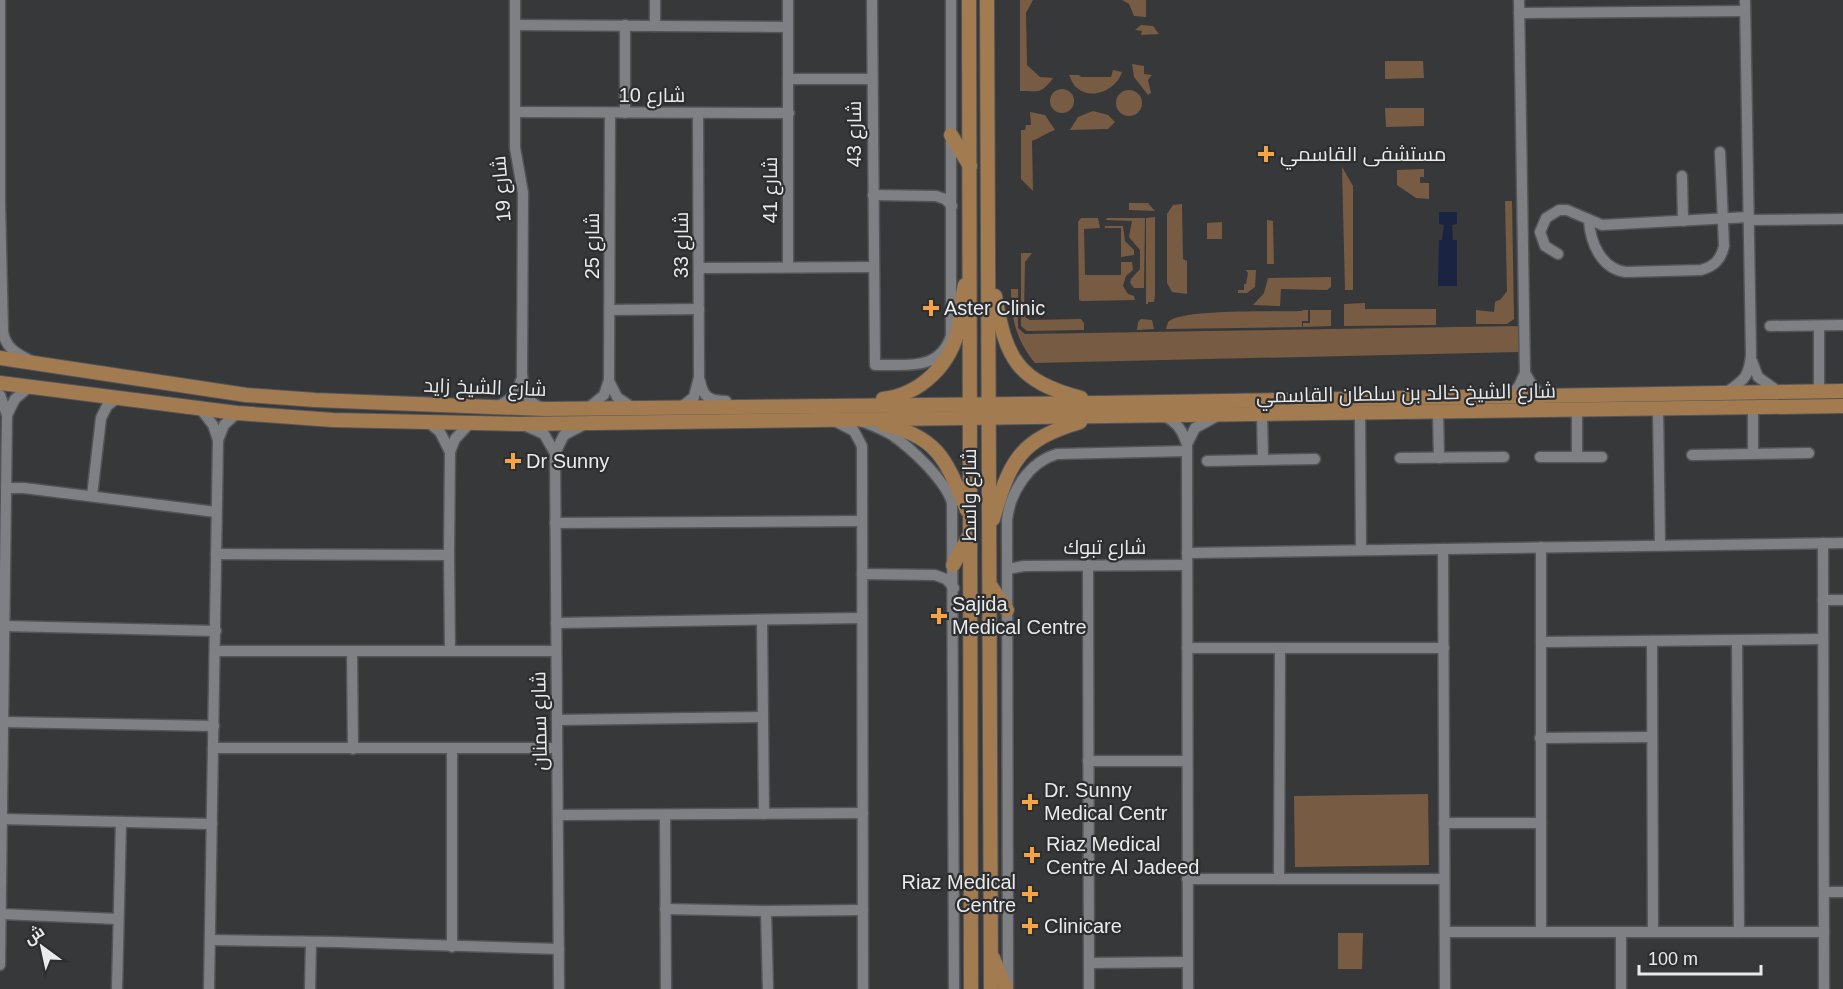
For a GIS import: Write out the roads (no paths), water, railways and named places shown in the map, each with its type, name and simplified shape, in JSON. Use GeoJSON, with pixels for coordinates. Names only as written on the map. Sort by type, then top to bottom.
{"type":"FeatureCollection","features":[{"type":"Feature","properties":{"kind":"main road","name":"شارع واسط"},"geometry":{"type":"LineString","coordinates":[[969,0],[971,989]]}},
{"type":"Feature","properties":{"kind":"main road","name":"شارع واسط"},"geometry":{"type":"LineString","coordinates":[[987,0],[991,989]]}},
{"type":"Feature","properties":{"kind":"main road"},"geometry":{"type":"LineString","coordinates":[[951,135],[970,166]]}},
{"type":"Feature","properties":{"kind":"main road"},"geometry":{"type":"LineString","coordinates":[[846,406],[862,401],[895,397],[920,386],[942,366],[960,324],[962,297],[971,269]]}},
{"type":"Feature","properties":{"kind":"main road"},"geometry":{"type":"LineString","coordinates":[[989,277],[993,286],[1003,337],[1017,363],[1031,378],[1098,410]]}},
{"type":"Feature","properties":{"kind":"main road","name":"شارع الشيخ زايد"},"geometry":{"type":"LineString","coordinates":[[0,358],[246,395],[315,400],[545,409],[971,404]]}},
{"type":"Feature","properties":{"kind":"main road","name":"شارع الشيخ زايد"},"geometry":{"type":"LineString","coordinates":[[0,383],[237,413],[333,420],[519,424],[970,419]]}},
{"type":"Feature","properties":{"kind":"main road","name":"شارع الشيخ خالد بن سلطان القاسمي"},"geometry":{"type":"LineString","coordinates":[[970,419],[1098,410],[1510,396],[1843,391]]}},
{"type":"Feature","properties":{"kind":"main road"},"geometry":{"type":"LineString","coordinates":[[1529,410],[1528,406],[1531,402],[1551,401],[1563,396]]}},
{"type":"Feature","properties":{"kind":"main road","name":"شارع الشيخ خالد بن سلطان القاسمي"},"geometry":{"type":"LineString","coordinates":[[971,404],[989,403],[1164,416],[1843,406]]}},
{"type":"Feature","properties":{"kind":"main road"},"geometry":{"type":"LineString","coordinates":[[989,536],[1004,482],[1018,457],[1030,444],[1051,431],[1098,410]]}},
{"type":"Feature","properties":{"kind":"main road"},"geometry":{"type":"LineString","coordinates":[[858,420],[906,430],[930,444],[951,473],[970,517]]}},
{"type":"Feature","properties":{"kind":"main road"},"geometry":{"type":"LineString","coordinates":[[953,565],[970,534]]}},
{"type":"Feature","properties":{"kind":"main road"},"geometry":{"type":"LineString","coordinates":[[989,583],[1007,610]]}},
{"type":"Feature","properties":{"kind":"main road"},"geometry":{"type":"LineString","coordinates":[[971,915],[976,910],[981,914],[983,989]]}},
{"type":"Feature","properties":{"kind":"main road"},"geometry":{"type":"LineString","coordinates":[[991,953],[1007,989]]}},
{"type":"Feature","properties":{"kind":"street"},"geometry":{"type":"LineString","coordinates":[[0,0],[3,337],[10,348],[34,363]]}},
{"type":"Feature","properties":{"kind":"street","name":"شارع 19"},"geometry":{"type":"LineString","coordinates":[[516,0],[515,155],[523,193],[522,374]]}},
{"type":"Feature","properties":{"kind":"street"},"geometry":{"type":"LineString","coordinates":[[655,0],[656,26]]}},
{"type":"Feature","properties":{"kind":"street","name":"شارع 41"},"geometry":{"type":"LineString","coordinates":[[788,0],[788,267]]}},
{"type":"Feature","properties":{"kind":"street","name":"شارع 43"},"geometry":{"type":"LineString","coordinates":[[872,0],[875,365],[928,363],[952,342]]}},
{"type":"Feature","properties":{"kind":"street"},"geometry":{"type":"LineString","coordinates":[[951,0],[952,342]]}},
{"type":"Feature","properties":{"kind":"street"},"geometry":{"type":"LineString","coordinates":[[1510,396],[1519,386],[1525,373],[1519,0]]}},
{"type":"Feature","properties":{"kind":"street"},"geometry":{"type":"LineString","coordinates":[[1519,13],[1745,5],[1751,355],[1747,375],[1727,392]]}},
{"type":"Feature","properties":{"kind":"street"},"geometry":{"type":"LineString","coordinates":[[516,25],[788,27]]}},
{"type":"Feature","properties":{"kind":"street"},"geometry":{"type":"LineString","coordinates":[[625,25],[625,113]]}},
{"type":"Feature","properties":{"kind":"street"},"geometry":{"type":"LineString","coordinates":[[788,79],[872,79]]}},
{"type":"Feature","properties":{"kind":"street","name":"شارع 10"},"geometry":{"type":"LineString","coordinates":[[515,112],[789,113]]}},
{"type":"Feature","properties":{"kind":"street","name":"شارع 25"},"geometry":{"type":"LineString","coordinates":[[609,380],[610,113]]}},
{"type":"Feature","properties":{"kind":"street","name":"شارع 33"},"geometry":{"type":"LineString","coordinates":[[680,408],[694,397],[699,377],[698,113]]}},
{"type":"Feature","properties":{"kind":"street"},"geometry":{"type":"LineString","coordinates":[[1589,220],[1590,237],[1595,248],[1608,265],[1616,270],[1626,272],[1701,270],[1710,267],[1722,255],[1724,246],[1720,152]]}},
{"type":"Feature","properties":{"kind":"street"},"geometry":{"type":"LineString","coordinates":[[1683,176],[1683,220]]}},
{"type":"Feature","properties":{"kind":"street"},"geometry":{"type":"LineString","coordinates":[[936,195],[952,185]]}},
{"type":"Feature","properties":{"kind":"street"},"geometry":{"type":"LineString","coordinates":[[873,195],[936,195],[945,199],[952,206]]}},
{"type":"Feature","properties":{"kind":"street"},"geometry":{"type":"LineString","coordinates":[[1558,254],[1551,251],[1541,239],[1540,232],[1546,218],[1559,210],[1567,210],[1602,225],[1723,218],[1843,219]]}},
{"type":"Feature","properties":{"kind":"street"},"geometry":{"type":"LineString","coordinates":[[700,268],[873,267]]}},
{"type":"Feature","properties":{"kind":"street"},"geometry":{"type":"LineString","coordinates":[[610,310],[699,309]]}},
{"type":"Feature","properties":{"kind":"street"},"geometry":{"type":"LineString","coordinates":[[1770,326],[1843,325]]}},
{"type":"Feature","properties":{"kind":"street"},"geometry":{"type":"LineString","coordinates":[[1819,326],[1819,391]]}},
{"type":"Feature","properties":{"kind":"street"},"geometry":{"type":"LineString","coordinates":[[1751,355],[1758,377],[1779,392]]}},
{"type":"Feature","properties":{"kind":"street"},"geometry":{"type":"LineString","coordinates":[[1525,373],[1532,386],[1542,396]]}},
{"type":"Feature","properties":{"kind":"street"},"geometry":{"type":"LineString","coordinates":[[494,408],[505,403],[515,394],[522,374]]}},
{"type":"Feature","properties":{"kind":"street"},"geometry":{"type":"LineString","coordinates":[[522,374],[527,399],[534,405],[545,409]]}},
{"type":"Feature","properties":{"kind":"street"},"geometry":{"type":"LineString","coordinates":[[699,377],[703,393],[708,399],[727,401],[743,407]]}},
{"type":"Feature","properties":{"kind":"street"},"geometry":{"type":"LineString","coordinates":[[609,380],[617,397],[633,408]]}},
{"type":"Feature","properties":{"kind":"street"},"geometry":{"type":"LineString","coordinates":[[587,409],[602,398],[609,380]]}},
{"type":"Feature","properties":{"kind":"street"},"geometry":{"type":"LineString","coordinates":[[7,415],[15,399],[29,387]]}},
{"type":"Feature","properties":{"kind":"street"},"geometry":{"type":"LineString","coordinates":[[0,395],[7,415],[0,965]]}},
{"type":"Feature","properties":{"kind":"street"},"geometry":{"type":"LineString","coordinates":[[92,496],[101,418],[107,406],[117,398]]}},
{"type":"Feature","properties":{"kind":"street"},"geometry":{"type":"LineString","coordinates":[[1824,406],[1843,415]]}},
{"type":"Feature","properties":{"kind":"street"},"geometry":{"type":"LineString","coordinates":[[1753,407],[1754,454]]}},
{"type":"Feature","properties":{"kind":"street"},"geometry":{"type":"LineString","coordinates":[[200,408],[213,425],[218,440]]}},
{"type":"Feature","properties":{"kind":"street"},"geometry":{"type":"LineString","coordinates":[[1658,409],[1660,545]]}},
{"type":"Feature","properties":{"kind":"street"},"geometry":{"type":"LineString","coordinates":[[1577,410],[1577,457]]}},
{"type":"Feature","properties":{"kind":"street"},"geometry":{"type":"LineString","coordinates":[[1438,411],[1439,458]]}},
{"type":"Feature","properties":{"kind":"street"},"geometry":{"type":"LineString","coordinates":[[209,989],[218,440],[224,424],[237,413]]}},
{"type":"Feature","properties":{"kind":"street"},"geometry":{"type":"LineString","coordinates":[[1360,413],[1361,550]]}},
{"type":"Feature","properties":{"kind":"street"},"geometry":{"type":"LineString","coordinates":[[1262,415],[1263,460]]}},
{"type":"Feature","properties":{"kind":"street"},"geometry":{"type":"LineString","coordinates":[[1164,416],[1182,430],[1187,448],[1188,989]]}},
{"type":"Feature","properties":{"kind":"street"},"geometry":{"type":"LineString","coordinates":[[1187,448],[1195,428],[1216,416]]}},
{"type":"Feature","properties":{"kind":"street"},"geometry":{"type":"LineString","coordinates":[[833,420],[854,431],[860,441],[863,989]]}},
{"type":"Feature","properties":{"kind":"street"},"geometry":{"type":"LineString","coordinates":[[858,420],[891,435],[935,475],[946,487],[953,510],[954,989]]}},
{"type":"Feature","properties":{"kind":"street"},"geometry":{"type":"LineString","coordinates":[[429,423],[440,432],[450,452]]}},
{"type":"Feature","properties":{"kind":"street"},"geometry":{"type":"LineString","coordinates":[[450,650],[450,452],[459,433],[470,423]]}},
{"type":"Feature","properties":{"kind":"street"},"geometry":{"type":"LineString","coordinates":[[555,453],[564,435],[586,423]]}},
{"type":"Feature","properties":{"kind":"street"},"geometry":{"type":"LineString","coordinates":[[519,424],[544,435],[555,453]]}},
{"type":"Feature","properties":{"kind":"street"},"geometry":{"type":"LineString","coordinates":[[1007,989],[1007,520],[1011,500],[1021,483],[1045,459],[1057,454],[1187,448]]}},
{"type":"Feature","properties":{"kind":"street","name":"شارع سمنان"},"geometry":{"type":"LineString","coordinates":[[555,453],[558,989]]}},
{"type":"Feature","properties":{"kind":"street"},"geometry":{"type":"LineString","coordinates":[[1692,454],[1809,453]]}},
{"type":"Feature","properties":{"kind":"street"},"geometry":{"type":"LineString","coordinates":[[1400,458],[1504,457]]}},
{"type":"Feature","properties":{"kind":"street"},"geometry":{"type":"LineString","coordinates":[[1540,457],[1602,457]]}},
{"type":"Feature","properties":{"kind":"street"},"geometry":{"type":"LineString","coordinates":[[1207,461],[1315,459]]}},
{"type":"Feature","properties":{"kind":"street"},"geometry":{"type":"LineString","coordinates":[[6,489],[20,488],[216,512]]}},
{"type":"Feature","properties":{"kind":"street"},"geometry":{"type":"LineString","coordinates":[[555,523],[862,521]]}},
{"type":"Feature","properties":{"kind":"street"},"geometry":{"type":"LineString","coordinates":[[1823,543],[1824,989]]}},
{"type":"Feature","properties":{"kind":"street"},"geometry":{"type":"LineString","coordinates":[[1187,553],[1843,543]]}},
{"type":"Feature","properties":{"kind":"street"},"geometry":{"type":"LineString","coordinates":[[1540,547],[1541,932]]}},
{"type":"Feature","properties":{"kind":"street"},"geometry":{"type":"LineString","coordinates":[[1443,549],[1445,989]]}},
{"type":"Feature","properties":{"kind":"street"},"geometry":{"type":"LineString","coordinates":[[1007,553],[1024,566]]}},
{"type":"Feature","properties":{"kind":"street"},"geometry":{"type":"LineString","coordinates":[[216,554],[449,555]]}},
{"type":"Feature","properties":{"kind":"street"},"geometry":{"type":"LineString","coordinates":[[936,575],[953,565]]}},
{"type":"Feature","properties":{"kind":"street"},"geometry":{"type":"LineString","coordinates":[[1088,565],[1089,989]]}},
{"type":"Feature","properties":{"kind":"street","name":"شارع تبوك"},"geometry":{"type":"LineString","coordinates":[[1008,569],[1024,566],[1187,565]]}},
{"type":"Feature","properties":{"kind":"street"},"geometry":{"type":"LineString","coordinates":[[862,574],[936,575],[946,579],[954,588]]}},
{"type":"Feature","properties":{"kind":"street"},"geometry":{"type":"LineString","coordinates":[[1823,600],[1843,600]]}},
{"type":"Feature","properties":{"kind":"street"},"geometry":{"type":"LineString","coordinates":[[556,622],[861,618]]}},
{"type":"Feature","properties":{"kind":"street"},"geometry":{"type":"LineString","coordinates":[[762,620],[764,814]]}},
{"type":"Feature","properties":{"kind":"street"},"geometry":{"type":"LineString","coordinates":[[4,626],[216,631]]}},
{"type":"Feature","properties":{"kind":"street"},"geometry":{"type":"LineString","coordinates":[[1540,642],[1823,639]]}},
{"type":"Feature","properties":{"kind":"street"},"geometry":{"type":"LineString","coordinates":[[1652,641],[1653,932]]}},
{"type":"Feature","properties":{"kind":"street"},"geometry":{"type":"LineString","coordinates":[[1737,641],[1739,932]]}},
{"type":"Feature","properties":{"kind":"street"},"geometry":{"type":"LineString","coordinates":[[1187,648],[1444,648]]}},
{"type":"Feature","properties":{"kind":"street"},"geometry":{"type":"LineString","coordinates":[[1279,879],[1280,648]]}},
{"type":"Feature","properties":{"kind":"street"},"geometry":{"type":"LineString","coordinates":[[216,651],[556,651]]}},
{"type":"Feature","properties":{"kind":"street"},"geometry":{"type":"LineString","coordinates":[[352,651],[353,749]]}},
{"type":"Feature","properties":{"kind":"street"},"geometry":{"type":"LineString","coordinates":[[557,720],[762,717]]}},
{"type":"Feature","properties":{"kind":"street"},"geometry":{"type":"LineString","coordinates":[[3,722],[214,726]]}},
{"type":"Feature","properties":{"kind":"street"},"geometry":{"type":"LineString","coordinates":[[1540,738],[1652,737]]}},
{"type":"Feature","properties":{"kind":"street"},"geometry":{"type":"LineString","coordinates":[[213,748],[452,750],[557,748]]}},
{"type":"Feature","properties":{"kind":"street"},"geometry":{"type":"LineString","coordinates":[[452,750],[452,947]]}},
{"type":"Feature","properties":{"kind":"street"},"geometry":{"type":"LineString","coordinates":[[1088,761],[1187,761]]}},
{"type":"Feature","properties":{"kind":"street"},"geometry":{"type":"LineString","coordinates":[[558,815],[863,813]]}},
{"type":"Feature","properties":{"kind":"street"},"geometry":{"type":"LineString","coordinates":[[665,815],[666,989]]}},
{"type":"Feature","properties":{"kind":"street"},"geometry":{"type":"LineString","coordinates":[[2,819],[212,824]]}},
{"type":"Feature","properties":{"kind":"street"},"geometry":{"type":"LineString","coordinates":[[117,989],[121,822]]}},
{"type":"Feature","properties":{"kind":"street"},"geometry":{"type":"LineString","coordinates":[[1444,823],[1541,824]]}},
{"type":"Feature","properties":{"kind":"street"},"geometry":{"type":"LineString","coordinates":[[1187,879],[1444,879]]}},
{"type":"Feature","properties":{"kind":"street"},"geometry":{"type":"LineString","coordinates":[[1824,892],[1843,892]]}},
{"type":"Feature","properties":{"kind":"street"},"geometry":{"type":"LineString","coordinates":[[665,909],[863,910]]}},
{"type":"Feature","properties":{"kind":"street"},"geometry":{"type":"LineString","coordinates":[[766,911],[768,989]]}},
{"type":"Feature","properties":{"kind":"street"},"geometry":{"type":"LineString","coordinates":[[1,914],[118,919]]}},
{"type":"Feature","properties":{"kind":"street"},"geometry":{"type":"LineString","coordinates":[[1445,932],[1824,932]]}},
{"type":"Feature","properties":{"kind":"street"},"geometry":{"type":"LineString","coordinates":[[1621,932],[1621,989]]}},
{"type":"Feature","properties":{"kind":"street"},"geometry":{"type":"LineString","coordinates":[[210,940],[559,950]]}},
{"type":"Feature","properties":{"kind":"street"},"geometry":{"type":"LineString","coordinates":[[310,989],[311,942]]}},
{"type":"Feature","properties":{"kind":"street"},"geometry":{"type":"LineString","coordinates":[[1089,963],[1188,962]]}},
{"type":"Feature","properties":{"kind":"water"},"geometry":{"type":"Polygon","coordinates":[[[1439,212],[1457,212],[1457,224],[1452,225],[1453,240],[1457,240],[1457,286],[1438,286],[1439,240],[1442,240],[1444,225],[1439,224],[1439,212]]]}},
{"type":"Feature","properties":{"kind":"place","name":"مستشفى القاسمي"},"geometry":{"type":"Point","coordinates":[1266,154]}},
{"type":"Feature","properties":{"kind":"place","name":"Aster Clinic"},"geometry":{"type":"Point","coordinates":[931,308]}},
{"type":"Feature","properties":{"kind":"place","name":"Dr Sunny"},"geometry":{"type":"Point","coordinates":[513,461]}},
{"type":"Feature","properties":{"kind":"place","name":"Sajida Medical Centre"},"geometry":{"type":"Point","coordinates":[939,616]}},
{"type":"Feature","properties":{"kind":"place","name":"Dr. Sunny Medical Centr"},"geometry":{"type":"Point","coordinates":[1030,802]}},
{"type":"Feature","properties":{"kind":"place","name":"Riaz Medical Centre Al Jadeed"},"geometry":{"type":"Point","coordinates":[1032,855]}},
{"type":"Feature","properties":{"kind":"place","name":"Riaz Medical Centre"},"geometry":{"type":"Point","coordinates":[1030,894]}},
{"type":"Feature","properties":{"kind":"place","name":"Clinicare"},"geometry":{"type":"Point","coordinates":[1030,926]}}]}
